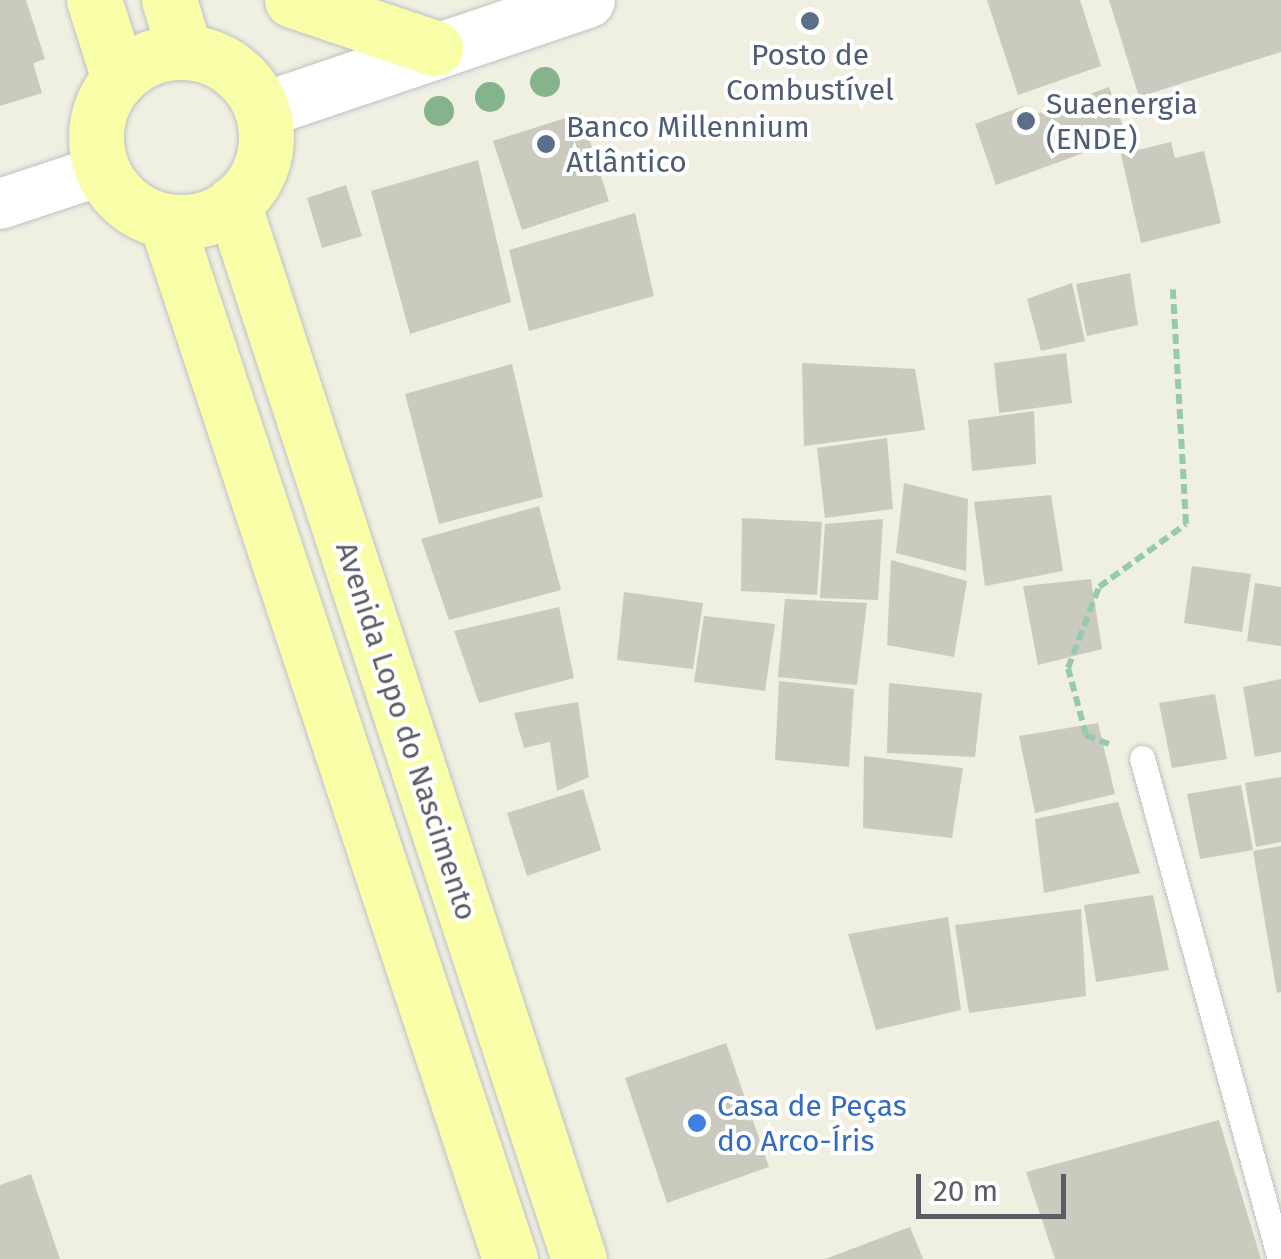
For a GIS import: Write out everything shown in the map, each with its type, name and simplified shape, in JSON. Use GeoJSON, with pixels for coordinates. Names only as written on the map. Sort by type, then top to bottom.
{"type":"FeatureCollection","features":[{"type":"Feature","properties":{"kind":"main road"},"geometry":{"type":"LineString","coordinates":[[94,0],[119,78]]}},
{"type":"Feature","properties":{"kind":"main road"},"geometry":{"type":"LineString","coordinates":[[169,0],[186,52]]}},
{"type":"Feature","properties":{"kind":"main road"},"geometry":{"type":"LineString","coordinates":[[292,0],[434,48]]}},
{"type":"Feature","properties":{"kind":"main road"},"geometry":{"type":"LineString","coordinates":[[186,52],[233,68],[262,110],[264,157],[233,204],[206,218],[166,222],[122,198],[103,170],[98,120],[119,78],[140,62],[186,52]]}},
{"type":"Feature","properties":{"kind":"main road","name":"Avenida Lopo do Nascimento"},"geometry":{"type":"LineString","coordinates":[[233,204],[578,1259]]}},
{"type":"Feature","properties":{"kind":"main road"},"geometry":{"type":"LineString","coordinates":[[166,222],[510,1259]]}},
{"type":"Feature","properties":{"kind":"street"},"geometry":{"type":"LineString","coordinates":[[262,110],[434,48],[588,0]]}},
{"type":"Feature","properties":{"kind":"street"},"geometry":{"type":"LineString","coordinates":[[0,204],[103,170]]}},
{"type":"Feature","properties":{"kind":"lane"},"geometry":{"type":"LineString","coordinates":[[1142,758],[1280,1259]]}},
{"type":"Feature","properties":{"kind":"path"},"geometry":{"type":"LineString","coordinates":[[1142,758],[1086,735],[1068,668],[1099,587],[1186,524],[1173,289]]}},
{"type":"Feature","properties":{"kind":"building"},"geometry":{"type":"Polygon","coordinates":[[[0,0],[26,0],[45,59],[33,63],[42,93],[0,106],[0,0]]]}},
{"type":"Feature","properties":{"kind":"building"},"geometry":{"type":"Polygon","coordinates":[[[987,0],[1080,0],[1101,66],[1018,95],[987,0]]]}},
{"type":"Feature","properties":{"kind":"building"},"geometry":{"type":"Polygon","coordinates":[[[1109,0],[1281,0],[1281,52],[1139,97],[1109,0]]]}},
{"type":"Feature","properties":{"kind":"building"},"geometry":{"type":"Polygon","coordinates":[[[1109,87],[1127,137],[996,185],[975,124],[1023,106],[1028,117],[1109,87]]]}},
{"type":"Feature","properties":{"kind":"building"},"geometry":{"type":"Polygon","coordinates":[[[581,113],[609,201],[522,230],[493,141],[581,113]]]}},
{"type":"Feature","properties":{"kind":"building"},"geometry":{"type":"Polygon","coordinates":[[[1171,142],[1175,158],[1204,151],[1221,223],[1141,243],[1121,154],[1171,142]]]}},
{"type":"Feature","properties":{"kind":"building"},"geometry":{"type":"Polygon","coordinates":[[[478,160],[511,302],[410,334],[371,191],[478,160]]]}},
{"type":"Feature","properties":{"kind":"building"},"geometry":{"type":"Polygon","coordinates":[[[346,185],[362,236],[322,248],[307,198],[346,185]]]}},
{"type":"Feature","properties":{"kind":"building"},"geometry":{"type":"Polygon","coordinates":[[[635,213],[654,296],[529,331],[509,250],[635,213]]]}},
{"type":"Feature","properties":{"kind":"building"},"geometry":{"type":"Polygon","coordinates":[[[1130,273],[1138,325],[1087,336],[1076,284],[1130,273]]]}},
{"type":"Feature","properties":{"kind":"building"},"geometry":{"type":"Polygon","coordinates":[[[1072,283],[1085,341],[1041,351],[1027,299],[1072,283]]]}},
{"type":"Feature","properties":{"kind":"building"},"geometry":{"type":"Polygon","coordinates":[[[1066,353],[1072,403],[999,413],[994,363],[1066,353]]]}},
{"type":"Feature","properties":{"kind":"building"},"geometry":{"type":"Polygon","coordinates":[[[802,363],[915,369],[925,430],[804,446],[802,363]]]}},
{"type":"Feature","properties":{"kind":"building"},"geometry":{"type":"Polygon","coordinates":[[[512,364],[543,497],[439,524],[405,394],[512,364]]]}},
{"type":"Feature","properties":{"kind":"building"},"geometry":{"type":"Polygon","coordinates":[[[1034,411],[1036,464],[972,471],[968,420],[1034,411]]]}},
{"type":"Feature","properties":{"kind":"building"},"geometry":{"type":"Polygon","coordinates":[[[887,438],[893,509],[825,518],[817,448],[887,438]]]}},
{"type":"Feature","properties":{"kind":"building"},"geometry":{"type":"Polygon","coordinates":[[[904,483],[968,499],[966,571],[896,553],[904,483]]]}},
{"type":"Feature","properties":{"kind":"building"},"geometry":{"type":"Polygon","coordinates":[[[1051,495],[1063,571],[985,586],[974,502],[1051,495]]]}},
{"type":"Feature","properties":{"kind":"building"},"geometry":{"type":"Polygon","coordinates":[[[539,506],[561,590],[449,620],[421,539],[539,506]]]}},
{"type":"Feature","properties":{"kind":"building"},"geometry":{"type":"Polygon","coordinates":[[[742,518],[822,522],[817,595],[741,591],[742,518]]]}},
{"type":"Feature","properties":{"kind":"building"},"geometry":{"type":"Polygon","coordinates":[[[883,519],[878,600],[820,598],[825,524],[883,519]]]}},
{"type":"Feature","properties":{"kind":"building"},"geometry":{"type":"Polygon","coordinates":[[[891,560],[967,581],[954,657],[887,645],[891,560]]]}},
{"type":"Feature","properties":{"kind":"building"},"geometry":{"type":"Polygon","coordinates":[[[1192,566],[1251,574],[1242,632],[1184,623],[1192,566]]]}},
{"type":"Feature","properties":{"kind":"building"},"geometry":{"type":"Polygon","coordinates":[[[1091,579],[1102,649],[1038,665],[1023,586],[1091,579]]]}},
{"type":"Feature","properties":{"kind":"building"},"geometry":{"type":"Polygon","coordinates":[[[1255,583],[1281,587],[1281,646],[1247,641],[1255,583]]]}},
{"type":"Feature","properties":{"kind":"building"},"geometry":{"type":"Polygon","coordinates":[[[624,592],[703,603],[693,669],[617,660],[624,592]]]}},
{"type":"Feature","properties":{"kind":"building"},"geometry":{"type":"Polygon","coordinates":[[[785,599],[867,603],[857,685],[778,677],[785,599]]]}},
{"type":"Feature","properties":{"kind":"building"},"geometry":{"type":"Polygon","coordinates":[[[559,607],[574,678],[479,703],[454,631],[559,607]]]}},
{"type":"Feature","properties":{"kind":"building"},"geometry":{"type":"Polygon","coordinates":[[[704,616],[775,624],[765,691],[694,682],[704,616]]]}},
{"type":"Feature","properties":{"kind":"building"},"geometry":{"type":"Polygon","coordinates":[[[1281,679],[1281,752],[1255,757],[1243,687],[1281,679]]]}},
{"type":"Feature","properties":{"kind":"building"},"geometry":{"type":"Polygon","coordinates":[[[779,681],[854,689],[849,767],[775,760],[779,681]]]}},
{"type":"Feature","properties":{"kind":"building"},"geometry":{"type":"Polygon","coordinates":[[[889,683],[982,693],[975,757],[887,753],[889,683]]]}},
{"type":"Feature","properties":{"kind":"building"},"geometry":{"type":"Polygon","coordinates":[[[1215,694],[1227,759],[1172,768],[1159,703],[1215,694]]]}},
{"type":"Feature","properties":{"kind":"building"},"geometry":{"type":"Polygon","coordinates":[[[578,702],[589,777],[557,791],[550,742],[524,748],[514,713],[578,702]]]}},
{"type":"Feature","properties":{"kind":"building"},"geometry":{"type":"Polygon","coordinates":[[[1098,723],[1115,794],[1035,813],[1019,736],[1098,723]]]}},
{"type":"Feature","properties":{"kind":"building"},"geometry":{"type":"Polygon","coordinates":[[[864,756],[963,768],[952,838],[863,828],[864,756]]]}},
{"type":"Feature","properties":{"kind":"building"},"geometry":{"type":"Polygon","coordinates":[[[1281,777],[1281,842],[1256,847],[1245,783],[1281,777]]]}},
{"type":"Feature","properties":{"kind":"building"},"geometry":{"type":"Polygon","coordinates":[[[1241,785],[1253,850],[1200,859],[1187,794],[1241,785]]]}},
{"type":"Feature","properties":{"kind":"building"},"geometry":{"type":"Polygon","coordinates":[[[583,789],[601,850],[527,876],[507,813],[583,789]]]}},
{"type":"Feature","properties":{"kind":"building"},"geometry":{"type":"Polygon","coordinates":[[[1118,802],[1140,873],[1044,893],[1035,819],[1118,802]]]}},
{"type":"Feature","properties":{"kind":"building"},"geometry":{"type":"Polygon","coordinates":[[[1281,846],[1281,992],[1277,993],[1253,851],[1281,846]]]}},
{"type":"Feature","properties":{"kind":"building"},"geometry":{"type":"Polygon","coordinates":[[[1153,895],[1169,970],[1096,982],[1084,905],[1153,895]]]}},
{"type":"Feature","properties":{"kind":"building"},"geometry":{"type":"Polygon","coordinates":[[[1081,909],[1086,996],[969,1013],[955,925],[1081,909]]]}},
{"type":"Feature","properties":{"kind":"building"},"geometry":{"type":"Polygon","coordinates":[[[948,917],[961,1010],[876,1030],[848,934],[948,917]]]}},
{"type":"Feature","properties":{"kind":"building","name":"Casa de Peças do Arco-Íris"},"geometry":{"type":"Polygon","coordinates":[[[726,1043],[769,1167],[667,1203],[625,1078],[726,1043]]]}},
{"type":"Feature","properties":{"kind":"building"},"geometry":{"type":"Polygon","coordinates":[[[1219,1120],[1261,1259],[1055,1259],[1026,1172],[1219,1120]]]}},
{"type":"Feature","properties":{"kind":"building"},"geometry":{"type":"Polygon","coordinates":[[[31,1174],[60,1259],[0,1259],[0,1185],[31,1174]]]}},
{"type":"Feature","properties":{"kind":"building"},"geometry":{"type":"Polygon","coordinates":[[[910,1227],[923,1259],[825,1259],[910,1227]]]}},
{"type":"Feature","properties":{"kind":"place","name":"Posto de Combustível"},"geometry":{"type":"Point","coordinates":[810,21]}},
{"type":"Feature","properties":{"kind":"place","name":"Suaenergia (ENDE)"},"geometry":{"type":"Point","coordinates":[1026,121]}},
{"type":"Feature","properties":{"kind":"place","name":"Banco Millennium Atlântico"},"geometry":{"type":"Point","coordinates":[546,144]}},
{"type":"Feature","properties":{"kind":"place","name":"Casa de Peças do Arco-Íris"},"geometry":{"type":"Point","coordinates":[697,1123]}}]}
